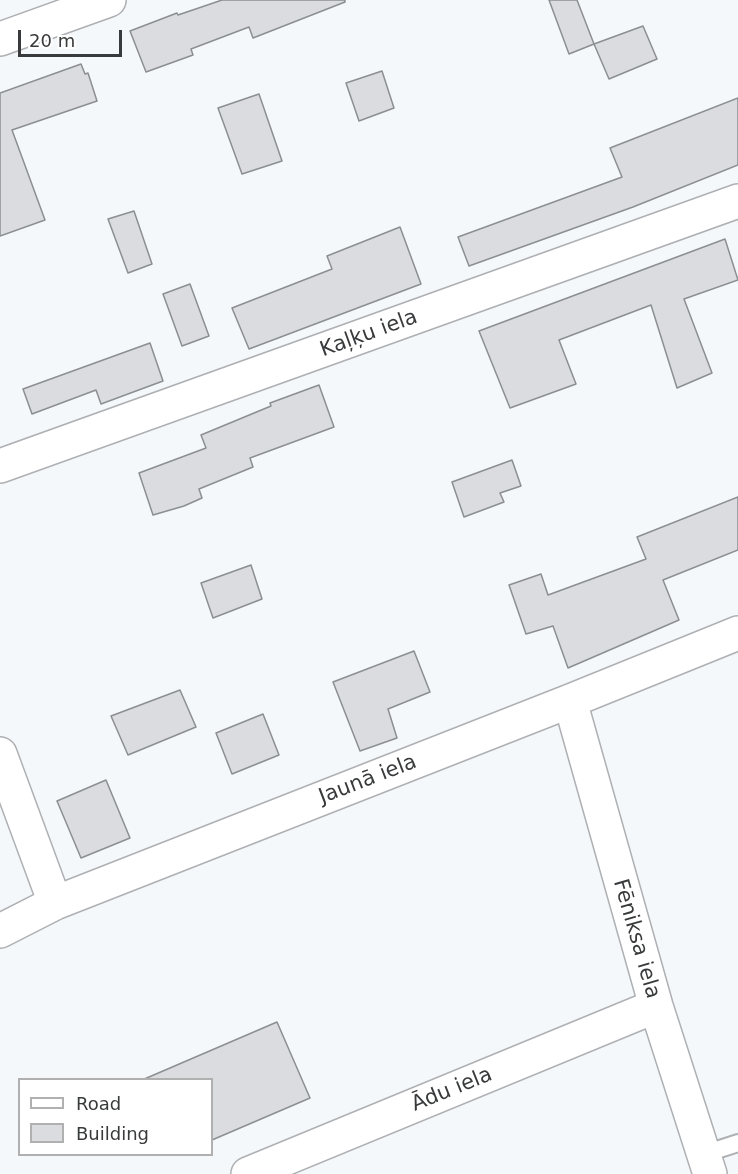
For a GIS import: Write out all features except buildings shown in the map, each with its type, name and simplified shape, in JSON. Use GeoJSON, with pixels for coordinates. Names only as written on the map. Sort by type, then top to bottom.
{"type":"FeatureCollection","features":[{"type":"Feature","properties":{"kind":"street"},"geometry":{"type":"LineString","coordinates":[[0,39],[109,0]]}},
{"type":"Feature","properties":{"kind":"street","name":"Kaļķu iela"},"geometry":{"type":"LineString","coordinates":[[0,466],[738,201]]}},
{"type":"Feature","properties":{"kind":"street","name":"Jaunā iela"},"geometry":{"type":"LineString","coordinates":[[0,931],[56,903],[738,633]]}},
{"type":"Feature","properties":{"kind":"street","name":"Fēniksa iela"},"geometry":{"type":"LineString","coordinates":[[570,701],[656,1006],[707,1164]]}},
{"type":"Feature","properties":{"kind":"street"},"geometry":{"type":"LineString","coordinates":[[0,754],[56,903]]}},
{"type":"Feature","properties":{"kind":"street","name":"Ādu iela"},"geometry":{"type":"LineString","coordinates":[[248,1174],[656,1006]]}},
{"type":"Feature","properties":{"kind":"lane"},"geometry":{"type":"LineString","coordinates":[[707,1164],[738,1143]]}}]}
